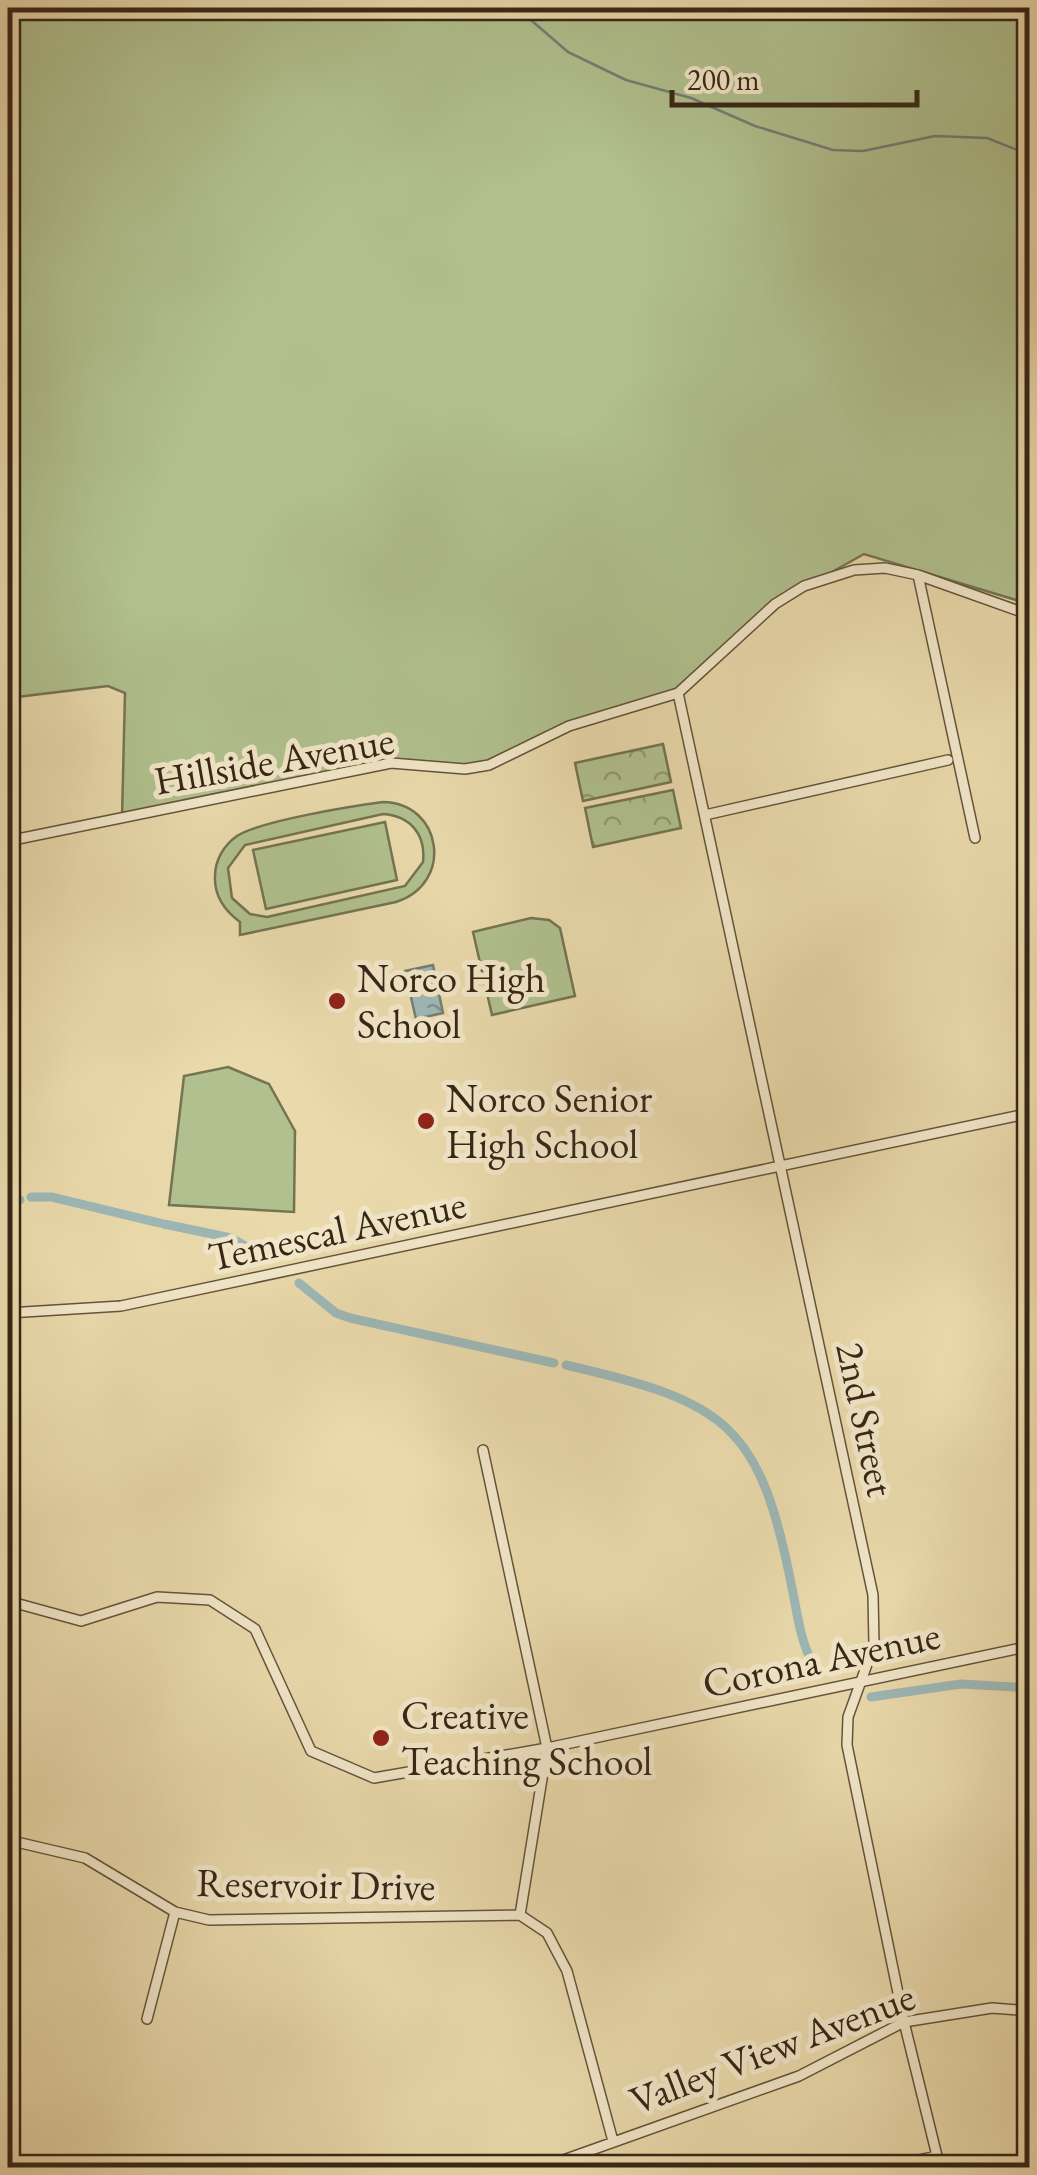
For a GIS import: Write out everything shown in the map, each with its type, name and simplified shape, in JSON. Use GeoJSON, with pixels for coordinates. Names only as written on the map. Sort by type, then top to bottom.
{"type":"FeatureCollection","features":[{"type":"Feature","properties":{"kind":"street","name":"Hillside Avenue"},"geometry":{"type":"LineString","coordinates":[[8,841],[391,763],[465,769],[488,764],[568,726],[678,693],[776,604],[804,586],[854,570],[884,568],[918,575],[1030,614]]}},
{"type":"Feature","properties":{"kind":"street"},"geometry":{"type":"LineString","coordinates":[[918,575],[975,838]]}},
{"type":"Feature","properties":{"kind":"street","name":"2nd Street"},"geometry":{"type":"LineString","coordinates":[[678,693],[873,1595],[874,1645],[848,1716],[847,1745],[904,2022],[940,2168]]}},
{"type":"Feature","properties":{"kind":"street"},"geometry":{"type":"LineString","coordinates":[[705,815],[948,760]]}},
{"type":"Feature","properties":{"kind":"street","name":"Temescal Avenue"},"geometry":{"type":"LineString","coordinates":[[8,1313],[121,1306],[1030,1113]]}},
{"type":"Feature","properties":{"kind":"street"},"geometry":{"type":"LineString","coordinates":[[483,1450],[546,1748],[520,1914],[547,1933],[568,1972],[613,2141]]}},
{"type":"Feature","properties":{"kind":"street","name":"Corona Avenue"},"geometry":{"type":"LineString","coordinates":[[8,1601],[81,1621],[157,1596],[210,1600],[255,1629],[312,1750],[374,1778],[546,1748],[1030,1646]]}},
{"type":"Feature","properties":{"kind":"street","name":"Reservoir Drive"},"geometry":{"type":"LineString","coordinates":[[8,1840],[85,1858],[175,1912],[209,1920],[520,1914]]}},
{"type":"Feature","properties":{"kind":"street"},"geometry":{"type":"LineString","coordinates":[[146,2019],[175,1912]]}},
{"type":"Feature","properties":{"kind":"street","name":"Valley View Avenue"},"geometry":{"type":"LineString","coordinates":[[542,2168],[799,2076],[904,2022],[992,2008],[1030,2012]]}},
{"type":"Feature","properties":{"kind":"street"},"geometry":{"type":"LineString","coordinates":[[8,2156],[40,2168]]}},
{"type":"Feature","properties":{"kind":"street"},"geometry":{"type":"LineString","coordinates":[[881,2168],[937,2156]]}},
{"type":"Feature","properties":{"kind":"green space"},"geometry":{"type":"Polygon","coordinates":[[[8,8],[1029,8],[1029,604],[864,554],[775,604],[678,693],[569,726],[516,755],[465,769],[391,763],[122,818],[125,693],[108,686],[8,698],[8,8]]]}},
{"type":"Feature","properties":{"kind":"green space"},"geometry":{"type":"Polygon","coordinates":[[[663,744],[671,782],[583,801],[575,763],[663,744]]]}},
{"type":"Feature","properties":{"kind":"green space"},"geometry":{"type":"Polygon","coordinates":[[[673,790],[681,828],[593,847],[585,808],[673,790]]]}},
{"type":"Feature","properties":{"kind":"green space"},"geometry":{"type":"Polygon","coordinates":[[[383,802],[403,806],[429,829],[433,863],[427,879],[415,893],[396,902],[240,935],[240,922],[222,902],[215,883],[217,864],[228,844],[237,836],[265,825],[383,802]],[[383,814],[245,845],[228,868],[232,898],[250,914],[267,917],[405,886],[423,862],[422,843],[409,823],[383,814]]]}},
{"type":"Feature","properties":{"kind":"green space"},"geometry":{"type":"Polygon","coordinates":[[[385,822],[397,880],[266,909],[253,850],[385,822]]]}},
{"type":"Feature","properties":{"kind":"green space"},"geometry":{"type":"Polygon","coordinates":[[[531,918],[549,920],[560,928],[575,996],[492,1015],[473,932],[531,918]]]}},
{"type":"Feature","properties":{"kind":"green space"},"geometry":{"type":"Polygon","coordinates":[[[228,1067],[269,1084],[295,1131],[294,1212],[169,1205],[184,1076],[228,1067]]]}},
{"type":"Feature","properties":{"kind":"water"},"geometry":{"type":"Polygon","coordinates":[[[433,965],[443,1013],[416,1019],[405,971],[433,965]]]}},
{"type":"Feature","properties":{"kind":"waterway"},"geometry":{"type":"LineString","coordinates":[[517,8],[568,52],[626,80],[691,98],[755,126],[833,150],[863,151],[935,136],[987,138],[1030,155]]}},
{"type":"Feature","properties":{"kind":"waterway"},"geometry":{"type":"LineString","coordinates":[[31,1197],[52,1197],[160,1223]]}},
{"type":"Feature","properties":{"kind":"waterway"},"geometry":{"type":"LineString","coordinates":[[8,1202],[20,1200]]}},
{"type":"Feature","properties":{"kind":"waterway"},"geometry":{"type":"LineString","coordinates":[[164,1224],[231,1238],[267,1258]]}},
{"type":"Feature","properties":{"kind":"waterway"},"geometry":{"type":"LineString","coordinates":[[299,1283],[336,1313],[350,1318],[554,1363]]}},
{"type":"Feature","properties":{"kind":"waterway"},"geometry":{"type":"LineString","coordinates":[[566,1365],[664,1392],[699,1408],[727,1428],[749,1455],[766,1489],[805,1645],[821,1674]]}},
{"type":"Feature","properties":{"kind":"waterway"},"geometry":{"type":"LineString","coordinates":[[871,1697],[961,1684],[1030,1688]]}},
{"type":"Feature","properties":{"kind":"place","name":"Norco High School"},"geometry":{"type":"Point","coordinates":[337,1001]}},
{"type":"Feature","properties":{"kind":"place","name":"Norco Senior High School"},"geometry":{"type":"Point","coordinates":[426,1121]}},
{"type":"Feature","properties":{"kind":"place","name":"Creative Teaching School"},"geometry":{"type":"Point","coordinates":[381,1738]}}]}
